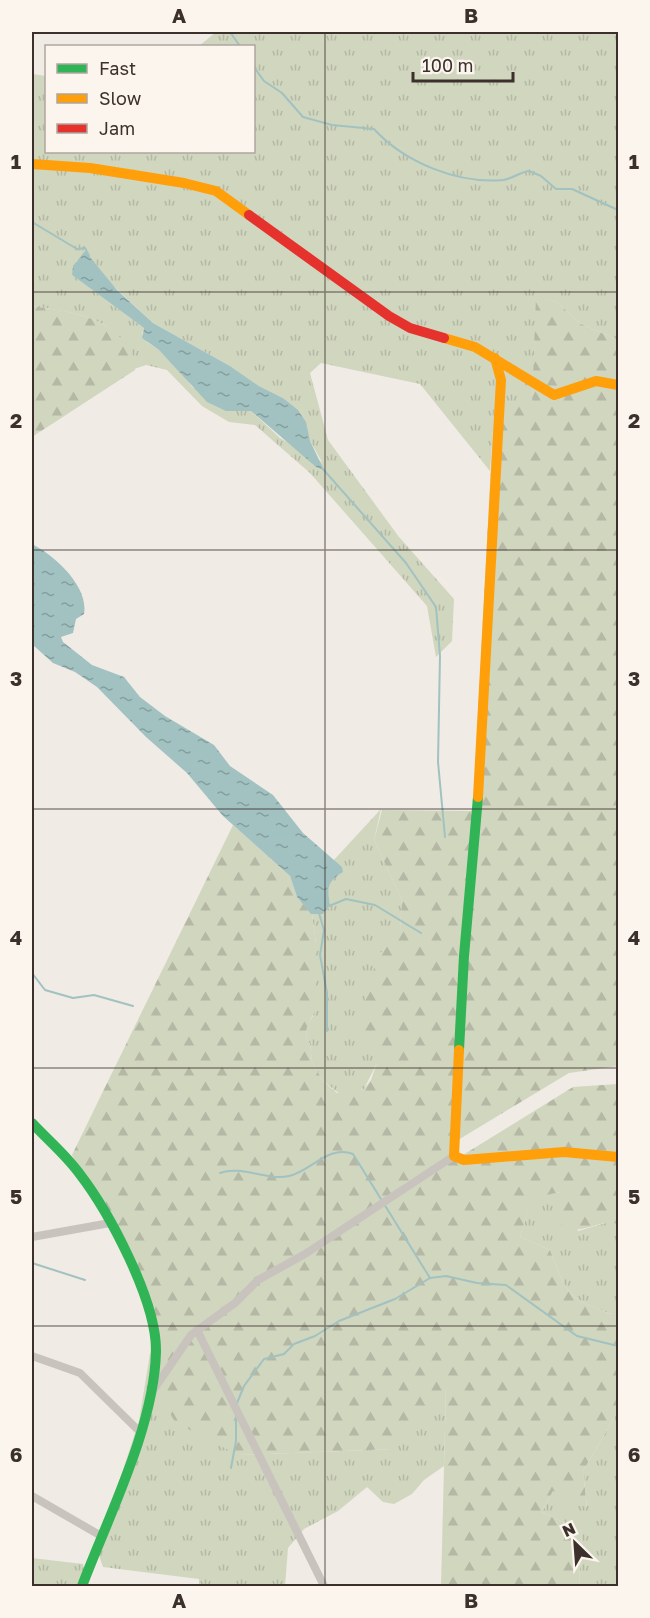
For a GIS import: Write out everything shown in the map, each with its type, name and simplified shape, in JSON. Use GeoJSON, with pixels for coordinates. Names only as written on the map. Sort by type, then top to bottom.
{"type":"FeatureCollection","features":[{"type":"Feature","properties":{"kind":"street"},"geometry":{"type":"LineString","coordinates":[[32,164],[90,168],[184,183],[216,191],[389,316],[410,328],[475,347],[530,383],[554,395],[596,381],[618,385]]}},
{"type":"Feature","properties":{"kind":"street"},"geometry":{"type":"LineString","coordinates":[[454,1156],[456,1078],[475,841],[492,571],[501,380],[495,358]]}},
{"type":"Feature","properties":{"kind":"street"},"geometry":{"type":"LineString","coordinates":[[32,1123],[71,1162],[110,1223],[134,1272],[153,1326],[156,1350],[151,1393],[141,1433],[82,1587]]}},
{"type":"Feature","properties":{"kind":"street"},"geometry":{"type":"LineString","coordinates":[[454,1156],[464,1160],[564,1152],[618,1157]]}},
{"type":"Feature","properties":{"kind":"street"},"geometry":{"type":"LineString","coordinates":[[151,1393],[182,1345],[196,1330],[235,1302],[266,1273],[305,1254],[454,1156]]}},
{"type":"Feature","properties":{"kind":"street"},"geometry":{"type":"LineString","coordinates":[[32,1236],[110,1223]]}},
{"type":"Feature","properties":{"kind":"street"},"geometry":{"type":"LineString","coordinates":[[196,1330],[324,1587]]}},
{"type":"Feature","properties":{"kind":"street"},"geometry":{"type":"LineString","coordinates":[[32,1356],[80,1373],[141,1433]]}},
{"type":"Feature","properties":{"kind":"street"},"geometry":{"type":"LineString","coordinates":[[32,1496],[103,1537]]}},
{"type":"Feature","properties":{"kind":"green space"},"geometry":{"type":"Polygon","coordinates":[[[216,32],[618,32],[618,340],[581,324],[557,302],[537,298],[532,405],[498,400],[495,404],[490,471],[420,384],[321,363],[310,373],[328,440],[399,537],[454,599],[452,641],[436,657],[427,606],[310,473],[255,425],[229,422],[202,406],[167,370],[146,365],[134,369],[120,338],[109,328],[96,321],[65,311],[32,306],[32,74],[45,76],[45,153],[255,153],[255,45],[200,45],[216,32]],[[77,260],[72,275],[144,328],[142,334],[147,342],[159,350],[182,373],[192,387],[237,410],[251,411],[280,438],[322,462],[310,441],[302,415],[283,398],[153,323],[106,279],[77,260]]]}},
{"type":"Feature","properties":{"kind":"green space"},"geometry":{"type":"Polygon","coordinates":[[[536,297],[557,302],[581,324],[618,340],[618,1066],[569,1073],[458,1140],[458,1158],[573,1087],[618,1084],[618,1224],[605,1223],[579,1229],[564,1229],[555,1214],[561,1192],[532,1198],[520,1237],[550,1250],[562,1279],[573,1295],[589,1305],[618,1317],[617,1413],[583,1471],[587,1508],[553,1491],[542,1512],[582,1531],[579,1586],[441,1586],[446,1388],[394,1449],[238,1455],[175,1422],[161,1398],[159,1344],[131,1263],[72,1155],[233,825],[290,876],[297,897],[312,914],[316,944],[316,1009],[307,1026],[306,1038],[310,1044],[312,1062],[323,1081],[337,1093],[364,1089],[371,1080],[381,1051],[361,1032],[366,988],[380,954],[400,930],[402,900],[374,840],[382,810],[473,811],[494,407],[498,400],[532,404],[536,297]]]}},
{"type":"Feature","properties":{"kind":"green space"},"geometry":{"type":"Polygon","coordinates":[[[32,306],[85,316],[109,328],[130,350],[135,370],[32,437],[32,306]]]}},
{"type":"Feature","properties":{"kind":"green space"},"geometry":{"type":"Polygon","coordinates":[[[381,809],[374,840],[402,900],[400,931],[380,954],[381,1055],[364,1089],[340,1094],[323,1081],[312,1062],[310,1044],[306,1038],[307,1025],[313,1016],[316,995],[316,944],[312,914],[323,914],[330,905],[328,895],[330,883],[340,874],[342,867],[333,861],[381,809]]]}},
{"type":"Feature","properties":{"kind":"green space"},"geometry":{"type":"Polygon","coordinates":[[[562,1192],[578,1231],[609,1222],[618,1224],[618,1317],[589,1305],[573,1295],[562,1279],[550,1250],[520,1237],[532,1197],[562,1192]]]}},
{"type":"Feature","properties":{"kind":"green space"},"geometry":{"type":"Polygon","coordinates":[[[154,1329],[238,1455],[393,1449],[446,1387],[444,1466],[424,1480],[412,1494],[394,1504],[383,1502],[367,1487],[338,1511],[304,1529],[288,1548],[285,1586],[199,1586],[199,1579],[103,1567],[97,1549],[139,1421],[154,1329]]]}},
{"type":"Feature","properties":{"kind":"green space"},"geometry":{"type":"Polygon","coordinates":[[[618,1393],[618,1586],[579,1586],[582,1531],[542,1512],[553,1491],[587,1507],[583,1471],[617,1413],[618,1393]]]}},
{"type":"Feature","properties":{"kind":"green space"},"geometry":{"type":"Polygon","coordinates":[[[32,1558],[83,1564],[86,1582],[84,1586],[32,1586],[32,1558]]]}},
{"type":"Feature","properties":{"kind":"water"},"geometry":{"type":"Polygon","coordinates":[[[85,251],[117,290],[153,323],[230,366],[259,386],[283,398],[298,410],[306,422],[310,441],[324,470],[316,467],[251,411],[226,411],[207,402],[159,350],[142,338],[144,328],[72,275],[73,266],[85,251]]]}},
{"type":"Feature","properties":{"kind":"water"},"geometry":{"type":"Polygon","coordinates":[[[32,544],[50,556],[68,573],[76,582],[81,593],[84,614],[76,619],[73,633],[61,637],[63,642],[92,665],[124,677],[140,697],[165,716],[214,745],[230,766],[273,795],[303,833],[342,867],[343,872],[329,886],[330,905],[323,914],[311,914],[297,897],[290,876],[223,816],[187,773],[146,737],[97,687],[75,672],[53,663],[33,645],[32,544]]]}},
{"type":"Feature","properties":{"kind":"waterway"},"geometry":{"type":"LineString","coordinates":[[230,32],[239,45]]}},
{"type":"Feature","properties":{"kind":"waterway"},"geometry":{"type":"LineString","coordinates":[[255,68],[264,81],[282,93],[303,117],[332,125],[374,129],[400,151],[432,168],[450,174],[485,180],[503,180],[529,171],[541,176],[556,189],[572,189],[618,210]]}},
{"type":"Feature","properties":{"kind":"waterway"},"geometry":{"type":"LineString","coordinates":[[32,222],[77,249],[85,248],[89,256]]}},
{"type":"Feature","properties":{"kind":"waterway"},"geometry":{"type":"LineString","coordinates":[[322,468],[406,563],[436,607],[440,656],[438,762],[445,837]]}},
{"type":"Feature","properties":{"kind":"waterway"},"geometry":{"type":"LineString","coordinates":[[329,906],[346,899],[375,905],[421,933]]}},
{"type":"Feature","properties":{"kind":"waterway"},"geometry":{"type":"LineString","coordinates":[[319,913],[324,930],[320,955],[327,993],[327,1031]]}},
{"type":"Feature","properties":{"kind":"waterway"},"geometry":{"type":"LineString","coordinates":[[32,973],[45,990],[73,998],[94,995],[133,1006]]}},
{"type":"Feature","properties":{"kind":"waterway"},"geometry":{"type":"LineString","coordinates":[[220,1173],[237,1171],[272,1177],[289,1176],[336,1153],[353,1154],[430,1278]]}},
{"type":"Feature","properties":{"kind":"waterway"},"geometry":{"type":"LineString","coordinates":[[32,1263],[85,1280]]}},
{"type":"Feature","properties":{"kind":"waterway"},"geometry":{"type":"LineString","coordinates":[[237,1403],[244,1386],[264,1359],[284,1354],[294,1344],[315,1336],[339,1321],[395,1299],[430,1278],[446,1276],[477,1283],[506,1285],[577,1336],[618,1346]]}},
{"type":"Feature","properties":{"kind":"waterway"},"geometry":{"type":"LineString","coordinates":[[231,1468],[236,1441],[236,1415]]}},
{"type":"Feature","properties":{"kind":"traffic: fast"},"geometry":{"type":"LineString","coordinates":[[459,1050],[464,956],[478,797]]}},
{"type":"Feature","properties":{"kind":"traffic: fast"},"geometry":{"type":"LineString","coordinates":[[32,1123],[74,1166],[104,1210],[140,1283],[154,1331],[156,1352],[153,1381],[139,1440],[82,1586]]}},
{"type":"Feature","properties":{"kind":"traffic: slow"},"geometry":{"type":"LineString","coordinates":[[32,164],[90,168],[184,183],[216,191],[249,215]]}},
{"type":"Feature","properties":{"kind":"traffic: slow"},"geometry":{"type":"LineString","coordinates":[[444,338],[475,347],[554,395],[596,381],[618,385]]}},
{"type":"Feature","properties":{"kind":"traffic: slow"},"geometry":{"type":"LineString","coordinates":[[478,797],[501,380],[495,358]]}},
{"type":"Feature","properties":{"kind":"traffic: slow"},"geometry":{"type":"LineString","coordinates":[[459,1050],[454,1156],[464,1160],[564,1152],[618,1157]]}},
{"type":"Feature","properties":{"kind":"traffic: jam"},"geometry":{"type":"LineString","coordinates":[[249,215],[389,316],[410,328],[444,338]]}}]}
